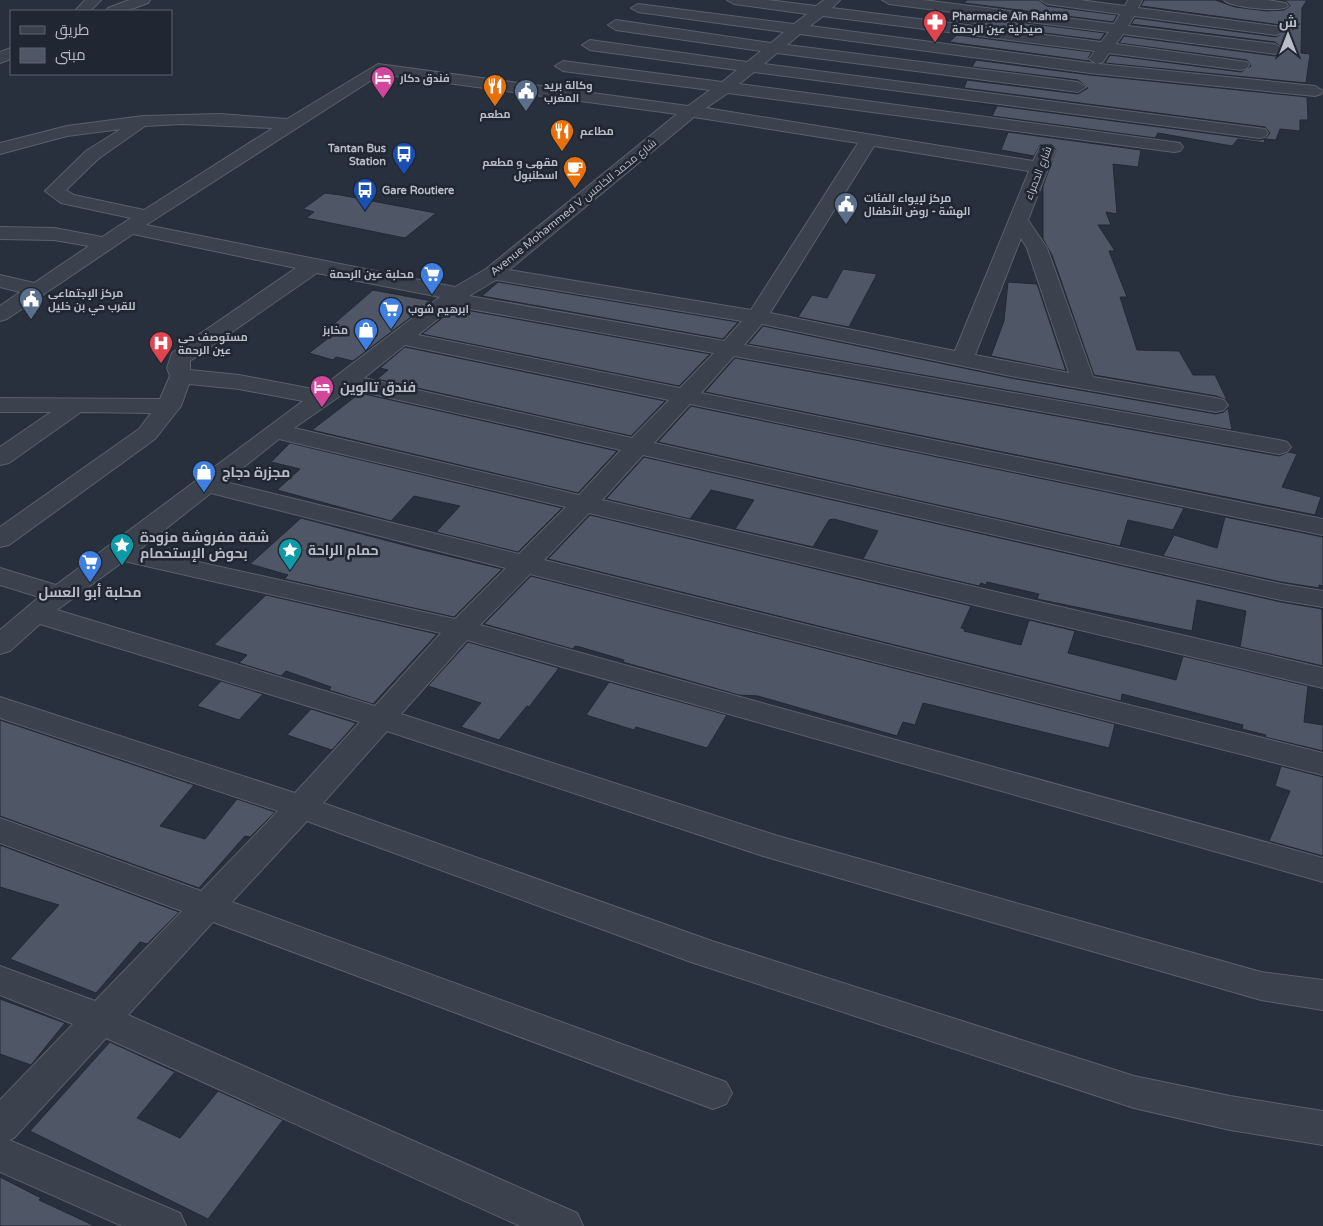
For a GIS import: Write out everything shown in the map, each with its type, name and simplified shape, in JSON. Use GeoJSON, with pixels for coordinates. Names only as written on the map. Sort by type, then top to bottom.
{"type":"FeatureCollection","features":[{"type":"Feature","properties":{"kind":"street"},"geometry":{"type":"LineString","coordinates":[[83,10],[94,0]]}},
{"type":"Feature","properties":{"kind":"street"},"geometry":{"type":"LineString","coordinates":[[115,10],[143,0]]}},
{"type":"Feature","properties":{"kind":"street"},"geometry":{"type":"LineString","coordinates":[[734,0],[826,5],[1258,68]]}},
{"type":"Feature","properties":{"kind":"street"},"geometry":{"type":"LineString","coordinates":[[888,0],[1275,49]]}},
{"type":"Feature","properties":{"kind":"street"},"geometry":{"type":"LineString","coordinates":[[1047,0],[1133,5],[1276,30]]}},
{"type":"Feature","properties":{"kind":"street"},"geometry":{"type":"LineString","coordinates":[[1231,0],[1281,6]]}},
{"type":"Feature","properties":{"kind":"street"},"geometry":{"type":"LineString","coordinates":[[532,90],[643,4],[797,28],[1090,68],[1315,91]]}},
{"type":"Feature","properties":{"kind":"street","name":"Avenue Mohammed V شارع محمد الخامس"},"geometry":{"type":"LineString","coordinates":[[0,645],[47,604],[119,552],[320,397],[346,381],[454,296],[493,273],[690,111],[726,87],[826,5]]}},
{"type":"Feature","properties":{"kind":"street","name":"شارع الحمراء"},"geometry":{"type":"LineString","coordinates":[[963,358],[1055,130],[1072,95],[1107,47],[1133,5]]}},
{"type":"Feature","properties":{"kind":"street"},"geometry":{"type":"LineString","coordinates":[[616,24],[1072,95],[1266,129]]}},
{"type":"Feature","properties":{"kind":"street"},"geometry":{"type":"LineString","coordinates":[[590,45],[748,68],[1072,95]]}},
{"type":"Feature","properties":{"kind":"street"},"geometry":{"type":"LineString","coordinates":[[563,66],[1174,146]]}},
{"type":"Feature","properties":{"kind":"street"},"geometry":{"type":"LineString","coordinates":[[0,315],[140,222],[378,69],[690,111],[1039,167]]}},
{"type":"Feature","properties":{"kind":"street"},"geometry":{"type":"LineString","coordinates":[[0,149],[33,137],[144,121],[240,120],[290,125]]}},
{"type":"Feature","properties":{"kind":"street"},"geometry":{"type":"LineString","coordinates":[[144,121],[92,155],[54,191],[68,199],[140,222],[312,266],[454,296],[1279,447]]}},
{"type":"Feature","properties":{"kind":"street"},"geometry":{"type":"LineString","coordinates":[[0,132],[33,137]]}},
{"type":"Feature","properties":{"kind":"street"},"geometry":{"type":"LineString","coordinates":[[0,1126],[301,807],[461,629],[586,502],[730,348],[757,317],[869,139]]}},
{"type":"Feature","properties":{"kind":"street"},"geometry":{"type":"LineString","coordinates":[[1019,221],[1037,248],[1084,382]]}},
{"type":"Feature","properties":{"kind":"street"},"geometry":{"type":"LineString","coordinates":[[0,233],[51,232],[87,238],[106,245]]}},
{"type":"Feature","properties":{"kind":"street"},"geometry":{"type":"LineString","coordinates":[[1,537],[147,434],[169,406],[181,376],[178,368],[180,358],[223,330],[312,266]]}},
{"type":"Feature","properties":{"kind":"street"},"geometry":{"type":"LineString","coordinates":[[493,273],[757,317],[1084,382],[1216,405]]}},
{"type":"Feature","properties":{"kind":"street"},"geometry":{"type":"LineString","coordinates":[[0,281],[38,290]]}},
{"type":"Feature","properties":{"kind":"street"},"geometry":{"type":"LineString","coordinates":[[400,338],[1323,527]]}},
{"type":"Feature","properties":{"kind":"street"},"geometry":{"type":"LineString","coordinates":[[181,376],[239,382],[320,397]]}},
{"type":"Feature","properties":{"kind":"street"},"geometry":{"type":"LineString","coordinates":[[346,381],[1281,592],[1323,599]]}},
{"type":"Feature","properties":{"kind":"street"},"geometry":{"type":"LineString","coordinates":[[0,405],[169,406]]}},
{"type":"Feature","properties":{"kind":"street"},"geometry":{"type":"LineString","coordinates":[[0,458],[75,406]]}},
{"type":"Feature","properties":{"kind":"street"},"geometry":{"type":"LineString","coordinates":[[275,431],[586,502],[1323,678]]}},
{"type":"Feature","properties":{"kind":"street"},"geometry":{"type":"LineString","coordinates":[[205,484],[1323,764]]}},
{"type":"Feature","properties":{"kind":"street"},"geometry":{"type":"LineString","coordinates":[[119,552],[461,629],[1323,870]]}},
{"type":"Feature","properties":{"kind":"street"},"geometry":{"type":"LineString","coordinates":[[0,576],[47,604],[381,718],[774,847],[1261,986],[1323,996]]}},
{"type":"Feature","properties":{"kind":"street"},"geometry":{"type":"LineString","coordinates":[[0,707],[301,807],[703,952],[1134,1092],[1230,1113],[1323,1128]]}},
{"type":"Feature","properties":{"kind":"street"},"geometry":{"type":"LineString","coordinates":[[0,830],[713,1093]]}},
{"type":"Feature","properties":{"kind":"street"},"geometry":{"type":"LineString","coordinates":[[0,980],[101,1019],[563,1226]]}},
{"type":"Feature","properties":{"kind":"street"},"geometry":{"type":"LineString","coordinates":[[0,1154],[166,1226]]}},
{"type":"Feature","properties":{"kind":"building"},"geometry":{"type":"Polygon","coordinates":[[[967,0],[1038,0],[1047,6],[1117,15],[1113,22],[964,3],[967,0]]]}},
{"type":"Feature","properties":{"kind":"building"},"geometry":{"type":"Polygon","coordinates":[[[1144,0],[1215,0],[1235,7],[1267,11],[1284,10],[1290,6],[1286,1],[1279,0],[1307,0],[1302,8],[1301,53],[1310,54],[1306,83],[1105,63],[1110,55],[1241,72],[1251,66],[1247,60],[1119,43],[1124,36],[1275,56],[1285,50],[1275,42],[1131,24],[1135,18],[1276,37],[1286,30],[1281,25],[1141,6],[1144,0]]]}},
{"type":"Feature","properties":{"kind":"building"},"geometry":{"type":"Polygon","coordinates":[[[954,14],[1105,33],[1100,40],[948,21],[954,14]]]}},
{"type":"Feature","properties":{"kind":"building"},"geometry":{"type":"Polygon","coordinates":[[[957,35],[1092,52],[1088,58],[1089,61],[949,42],[957,35]]]}},
{"type":"Feature","properties":{"kind":"building"},"geometry":{"type":"Polygon","coordinates":[[[976,60],[1090,75],[1307,97],[1308,120],[1300,120],[1300,131],[1280,129],[1276,140],[1265,139],[1270,133],[1265,127],[964,88],[967,80],[1078,94],[1088,88],[1078,80],[972,67],[976,60]]]}},
{"type":"Feature","properties":{"kind":"building"},"geometry":{"type":"Polygon","coordinates":[[[976,103],[1259,140],[1265,139],[1264,143],[1238,139],[1232,146],[1158,133],[1155,138],[992,116],[997,106],[976,103]]]}},
{"type":"Feature","properties":{"kind":"building"},"geometry":{"type":"Polygon","coordinates":[[[1008,132],[1141,150],[1138,167],[1113,164],[1117,214],[1106,212],[1111,225],[1098,225],[1115,251],[1109,251],[1127,297],[1120,297],[1137,350],[1179,351],[1193,375],[1215,375],[1227,400],[1216,396],[1094,375],[1052,255],[1043,239],[1043,186],[1056,150],[1052,145],[1040,145],[1034,156],[1001,150],[1008,132]]]}},
{"type":"Feature","properties":{"kind":"building","name":"Gare Routiere"},"geometry":{"type":"Polygon","coordinates":[[[325,193],[436,213],[405,238],[306,218],[314,212],[303,209],[325,193]]]}},
{"type":"Feature","properties":{"kind":"building"},"geometry":{"type":"Polygon","coordinates":[[[843,269],[877,274],[849,327],[798,317],[812,295],[827,298],[843,269]]]}},
{"type":"Feature","properties":{"kind":"building"},"geometry":{"type":"Polygon","coordinates":[[[498,282],[738,322],[723,339],[482,296],[498,282]]]}},
{"type":"Feature","properties":{"kind":"building"},"geometry":{"type":"Polygon","coordinates":[[[1008,282],[1037,284],[1066,371],[991,356],[1004,321],[1008,282]]]}},
{"type":"Feature","properties":{"kind":"building"},"geometry":{"type":"Polygon","coordinates":[[[373,290],[432,301],[353,361],[336,357],[333,360],[309,353],[339,330],[329,328],[373,290]]]}},
{"type":"Feature","properties":{"kind":"building"},"geometry":{"type":"Polygon","coordinates":[[[455,308],[710,354],[679,386],[422,334],[455,308]]]}},
{"type":"Feature","properties":{"kind":"building"},"geometry":{"type":"Polygon","coordinates":[[[763,326],[1011,378],[1216,414],[1224,412],[1228,408],[1232,430],[748,344],[763,326]]]}},
{"type":"Feature","properties":{"kind":"building"},"geometry":{"type":"Polygon","coordinates":[[[405,347],[665,401],[631,436],[377,379],[388,370],[380,368],[405,347]]]}},
{"type":"Feature","properties":{"kind":"building"},"geometry":{"type":"Polygon","coordinates":[[[735,358],[1279,456],[1289,452],[1297,454],[1282,487],[1321,497],[1315,515],[705,392],[735,358]]]}},
{"type":"Feature","properties":{"kind":"building"},"geometry":{"type":"Polygon","coordinates":[[[360,393],[617,451],[578,493],[312,430],[360,393]]]}},
{"type":"Feature","properties":{"kind":"building"},"geometry":{"type":"Polygon","coordinates":[[[691,406],[1184,508],[1173,530],[1128,520],[1120,546],[658,442],[691,406]]]}},
{"type":"Feature","properties":{"kind":"building"},"geometry":{"type":"Polygon","coordinates":[[[290,443],[562,508],[518,552],[436,532],[460,506],[414,496],[391,521],[277,490],[300,469],[271,462],[290,443]]]}},
{"type":"Feature","properties":{"kind":"building"},"geometry":{"type":"Polygon","coordinates":[[[644,457],[1281,602],[1322,609],[1323,666],[1240,647],[1246,611],[1197,600],[1192,631],[1037,599],[1039,594],[987,582],[986,585],[981,583],[979,586],[863,559],[878,531],[834,519],[829,520],[813,547],[735,529],[754,500],[711,490],[690,519],[606,499],[644,457]]]}},
{"type":"Feature","properties":{"kind":"building"},"geometry":{"type":"Polygon","coordinates":[[[590,515],[971,606],[961,628],[965,629],[964,631],[1021,645],[1029,620],[1075,631],[1068,653],[1176,680],[1183,656],[1308,686],[1304,722],[1323,725],[1323,751],[1265,737],[1266,735],[1242,729],[1243,725],[1122,694],[1121,701],[548,559],[590,515]]]}},
{"type":"Feature","properties":{"kind":"building"},"geometry":{"type":"Polygon","coordinates":[[[1225,517],[1323,537],[1323,586],[1319,585],[1319,588],[1281,582],[1163,556],[1174,535],[1217,548],[1225,517]]]}},
{"type":"Feature","properties":{"kind":"building"},"geometry":{"type":"Polygon","coordinates":[[[301,518],[502,569],[454,617],[284,579],[288,575],[250,564],[301,518]]]}},
{"type":"Feature","properties":{"kind":"building"},"geometry":{"type":"Polygon","coordinates":[[[531,576],[1115,724],[1109,748],[923,703],[915,725],[903,722],[897,736],[758,696],[739,695],[623,662],[624,660],[580,647],[575,646],[573,649],[484,624],[531,576]]]}},
{"type":"Feature","properties":{"kind":"building"},"geometry":{"type":"Polygon","coordinates":[[[266,595],[437,634],[373,704],[329,690],[331,687],[286,671],[281,676],[239,663],[247,655],[214,645],[266,595]]]}},
{"type":"Feature","properties":{"kind":"building"},"geometry":{"type":"Polygon","coordinates":[[[468,642],[559,668],[529,707],[527,706],[499,740],[461,727],[481,703],[428,686],[468,642]]]}},
{"type":"Feature","properties":{"kind":"building"},"geometry":{"type":"Polygon","coordinates":[[[221,681],[263,694],[239,720],[197,706],[221,681]]]}},
{"type":"Feature","properties":{"kind":"building"},"geometry":{"type":"Polygon","coordinates":[[[609,682],[727,715],[707,748],[636,727],[634,730],[586,715],[609,682]]]}},
{"type":"Feature","properties":{"kind":"building"},"geometry":{"type":"Polygon","coordinates":[[[311,709],[356,723],[332,750],[287,735],[311,709]]]}},
{"type":"Feature","properties":{"kind":"building"},"geometry":{"type":"Polygon","coordinates":[[[0,720],[194,785],[160,826],[205,839],[237,799],[275,812],[250,837],[245,836],[199,888],[0,816],[0,720]]]}},
{"type":"Feature","properties":{"kind":"building"},"geometry":{"type":"Polygon","coordinates":[[[1281,766],[1323,777],[1323,856],[1269,841],[1290,791],[1275,786],[1281,766]]]}},
{"type":"Feature","properties":{"kind":"building"},"geometry":{"type":"Polygon","coordinates":[[[0,845],[179,912],[147,944],[140,942],[96,993],[10,959],[59,905],[0,887],[0,845]]]}},
{"type":"Feature","properties":{"kind":"building"},"geometry":{"type":"Polygon","coordinates":[[[0,999],[65,1023],[31,1065],[0,1054],[0,999]]]}},
{"type":"Feature","properties":{"kind":"building"},"geometry":{"type":"Polygon","coordinates":[[[110,1042],[175,1072],[137,1118],[180,1138],[218,1091],[283,1120],[208,1219],[30,1131],[110,1042]]]}},
{"type":"Feature","properties":{"kind":"building"},"geometry":{"type":"Polygon","coordinates":[[[0,1177],[41,1198],[39,1200],[95,1226],[0,1226],[0,1177]]]}},
{"type":"Feature","properties":{"kind":"place","name":"Pharmacie Aïn Rahma صيدلية عين الرحمة"},"geometry":{"type":"Point","coordinates":[935,43]}},
{"type":"Feature","properties":{"kind":"place","name":"فندق دكار"},"geometry":{"type":"Point","coordinates":[383,99]}},
{"type":"Feature","properties":{"kind":"place","name":"مطعم"},"geometry":{"type":"Point","coordinates":[495,107]}},
{"type":"Feature","properties":{"kind":"place","name":"وكالة بريد المغرب"},"geometry":{"type":"Point","coordinates":[526,112]}},
{"type":"Feature","properties":{"kind":"place","name":"مطاعم"},"geometry":{"type":"Point","coordinates":[562,152]}},
{"type":"Feature","properties":{"kind":"place","name":"Tantan Bus Station"},"geometry":{"type":"Point","coordinates":[404,175]}},
{"type":"Feature","properties":{"kind":"place","name":"مقهى و مطعم اسطنبول"},"geometry":{"type":"Point","coordinates":[575,189]}},
{"type":"Feature","properties":{"kind":"place","name":"Gare Routiere"},"geometry":{"type":"Point","coordinates":[365,211]}},
{"type":"Feature","properties":{"kind":"place","name":"مركز لإيواء الفئات الهشة - روض الأطفال"},"geometry":{"type":"Point","coordinates":[846,225]}},
{"type":"Feature","properties":{"kind":"place","name":"محلبة عين الرحمة"},"geometry":{"type":"Point","coordinates":[432,295]}},
{"type":"Feature","properties":{"kind":"place","name":"مركز الإجتماعي للقرب حي بن خليل"},"geometry":{"type":"Point","coordinates":[31,320]}},
{"type":"Feature","properties":{"kind":"place","name":"ابرهيم شوب"},"geometry":{"type":"Point","coordinates":[391,330]}},
{"type":"Feature","properties":{"kind":"place","name":"مخابز"},"geometry":{"type":"Point","coordinates":[366,351]}},
{"type":"Feature","properties":{"kind":"place","name":"مستوصف حي عين الرحمة"},"geometry":{"type":"Point","coordinates":[161,364]}},
{"type":"Feature","properties":{"kind":"place","name":"فندق تالوين"},"geometry":{"type":"Point","coordinates":[322,408]}},
{"type":"Feature","properties":{"kind":"place","name":"مجزرة دجاج"},"geometry":{"type":"Point","coordinates":[204,493]}},
{"type":"Feature","properties":{"kind":"place","name":"شقة مفروشة مزودة بحوض الإستحمام"},"geometry":{"type":"Point","coordinates":[122,566]}},
{"type":"Feature","properties":{"kind":"place","name":"حمام الراحة"},"geometry":{"type":"Point","coordinates":[290,571]}},
{"type":"Feature","properties":{"kind":"place","name":"محلبة أبو العسل"},"geometry":{"type":"Point","coordinates":[90,583]}}]}
